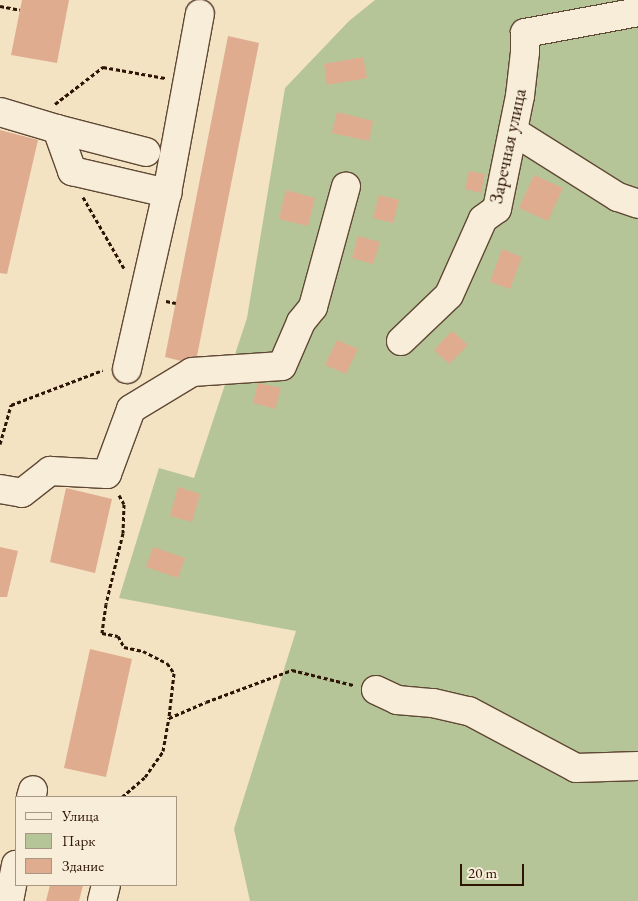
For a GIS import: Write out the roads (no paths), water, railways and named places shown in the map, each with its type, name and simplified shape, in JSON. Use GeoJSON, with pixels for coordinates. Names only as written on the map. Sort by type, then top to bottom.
{"type":"FeatureCollection","features":[{"type":"Feature","properties":{"kind":"lane","name":"Заречная улица"},"geometry":{"type":"LineString","coordinates":[[401,341],[449,295],[483,219],[497,209],[513,131],[525,52],[525,33],[638,12]]}},
{"type":"Feature","properties":{"kind":"lane"},"geometry":{"type":"LineString","coordinates":[[116,366],[166,193],[200,14]]}},
{"type":"Feature","properties":{"kind":"lane"},"geometry":{"type":"LineString","coordinates":[[0,112],[31,123],[146,152]]}},
{"type":"Feature","properties":{"kind":"lane"},"geometry":{"type":"LineString","coordinates":[[57,129],[72,171],[166,193]]}},
{"type":"Feature","properties":{"kind":"lane"},"geometry":{"type":"LineString","coordinates":[[513,131],[618,197],[638,204]]}},
{"type":"Feature","properties":{"kind":"lane"},"geometry":{"type":"LineString","coordinates":[[0,489],[22,493],[50,471],[107,474],[131,409],[192,372],[282,366],[302,322],[313,307],[346,186]]}},
{"type":"Feature","properties":{"kind":"lane"},"geometry":{"type":"LineString","coordinates":[[376,690],[397,700],[433,703],[469,710],[576,768],[638,766]]}},
{"type":"Feature","properties":{"kind":"lane"},"geometry":{"type":"LineString","coordinates":[[8,901],[15,870]]}},
{"type":"Feature","properties":{"kind":"lane"},"geometry":{"type":"LineString","coordinates":[[102,901],[106,886]]}}]}
